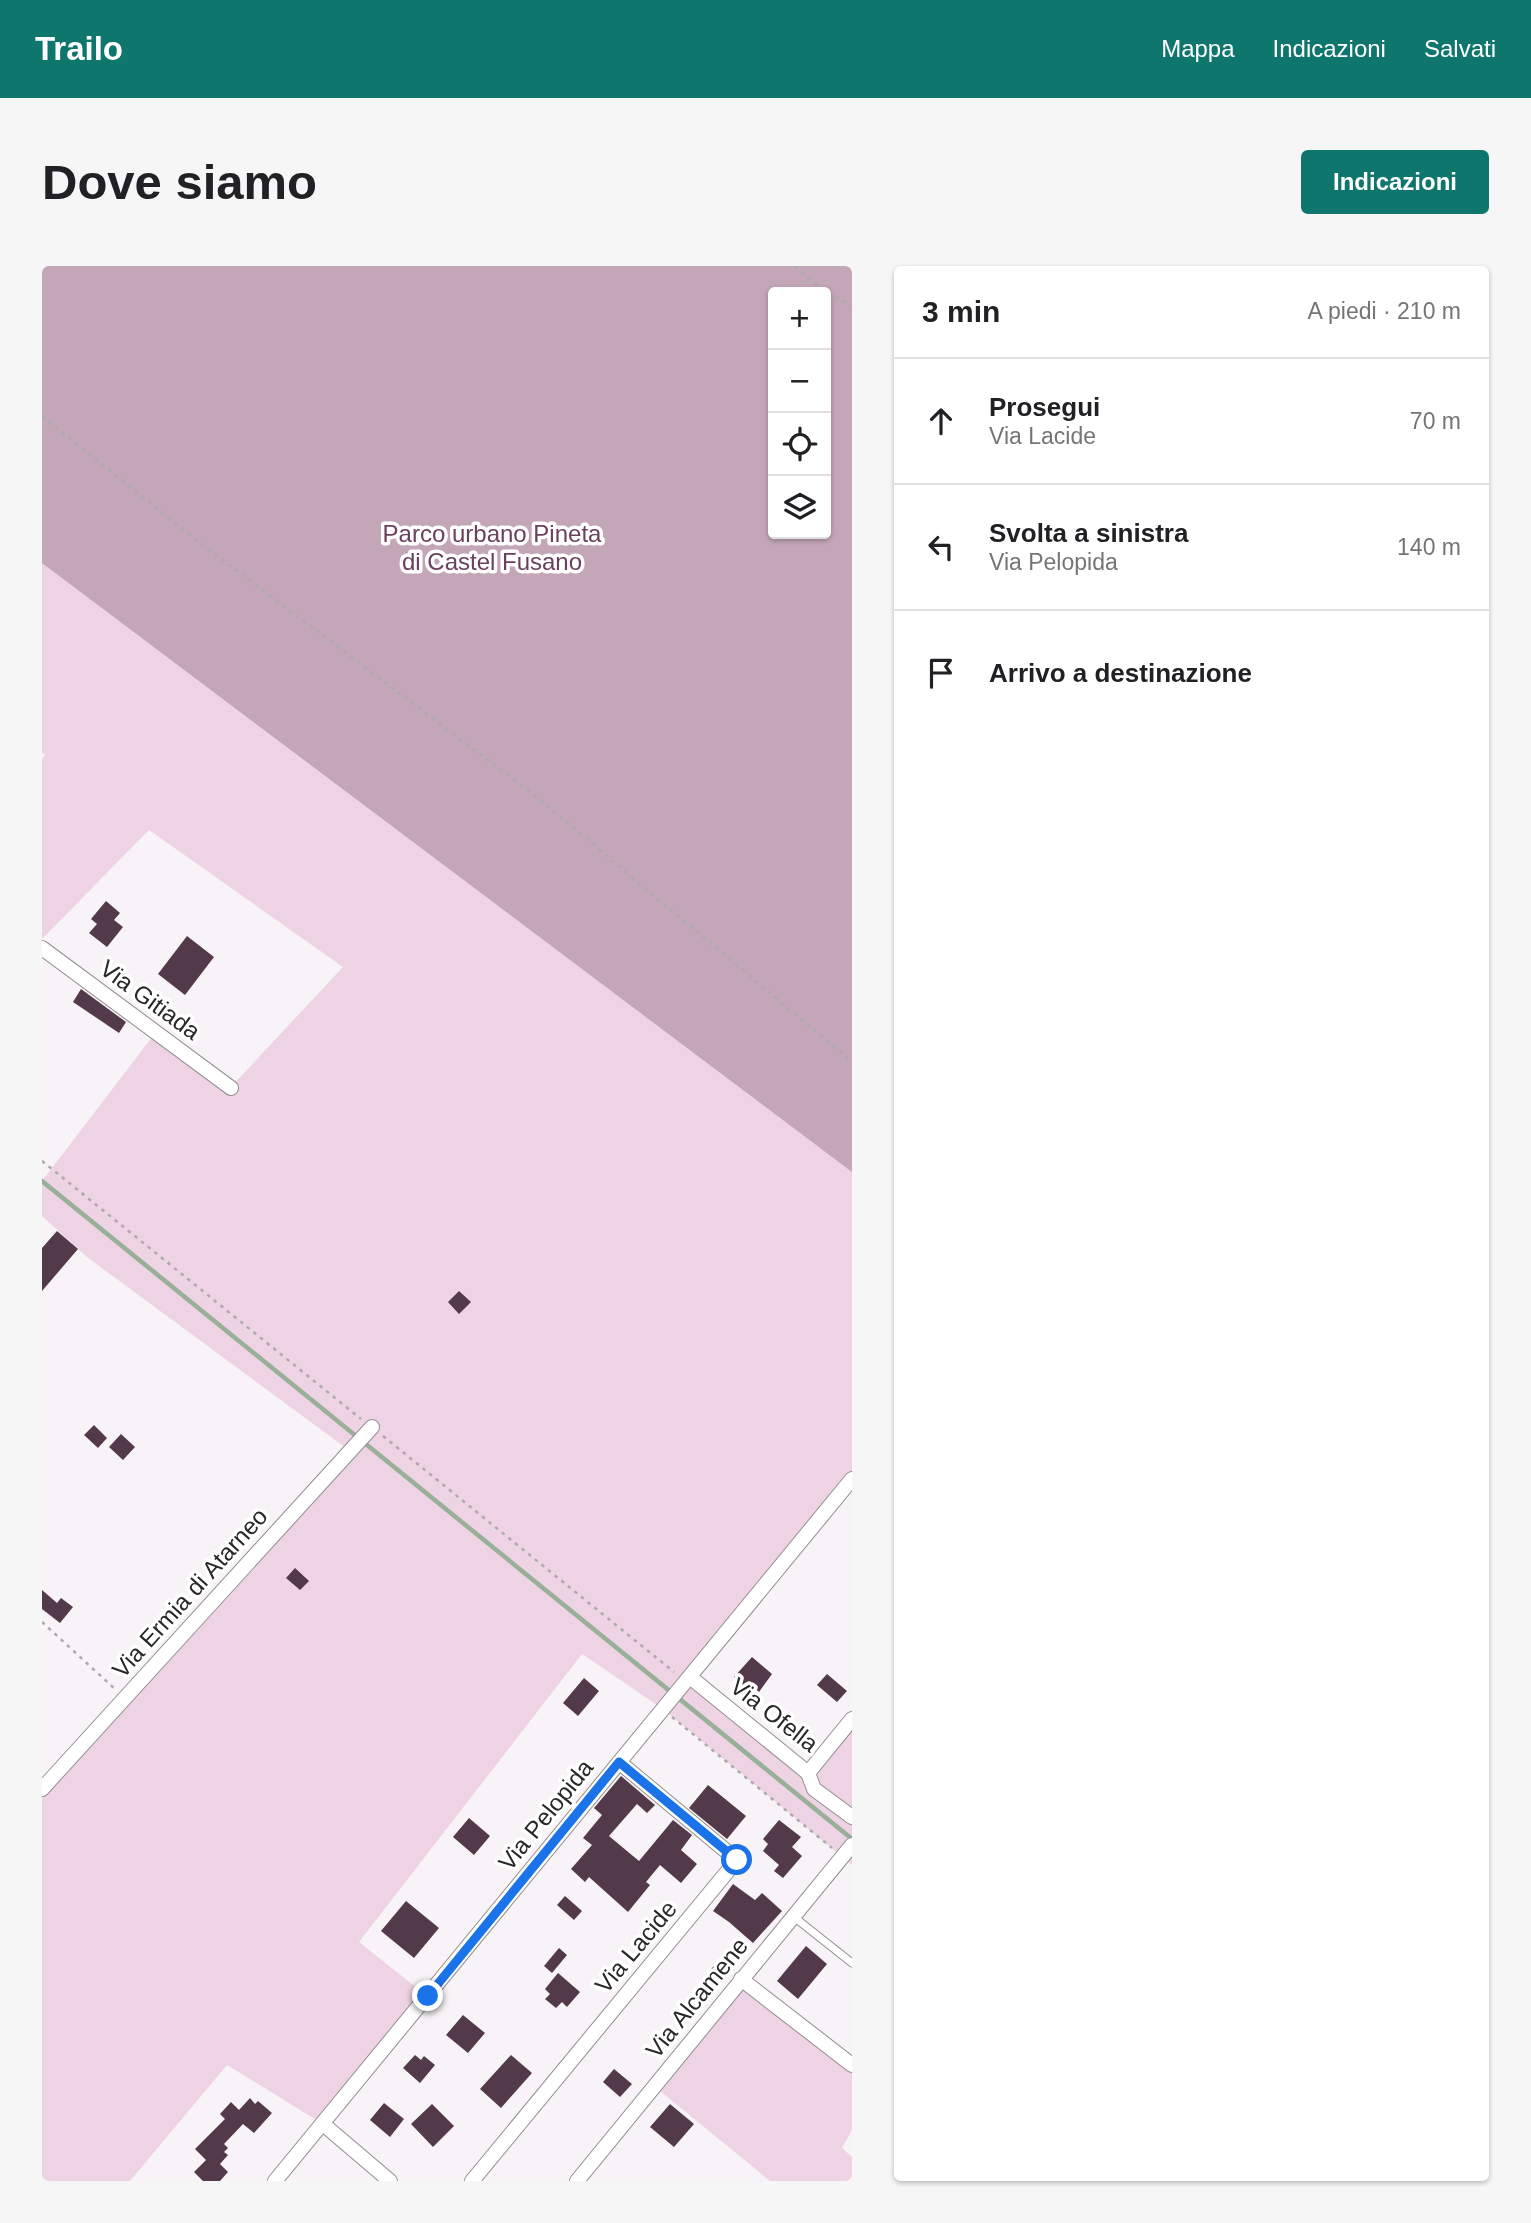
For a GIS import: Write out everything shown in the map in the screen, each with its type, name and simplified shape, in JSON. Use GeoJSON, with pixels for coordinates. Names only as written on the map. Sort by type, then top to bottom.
{"type":"FeatureCollection","features":[{"type":"Feature","properties":{"kind":"street","name":"Via Gitiada"},"geometry":{"type":"LineString","coordinates":[[42,948],[231,1088]]}},
{"type":"Feature","properties":{"kind":"street","name":"Via Ermia di Atarneo"},"geometry":{"type":"LineString","coordinates":[[42,1789],[372,1427]]}},
{"type":"Feature","properties":{"kind":"street","name":"Via Pelopida"},"geometry":{"type":"LineString","coordinates":[[275,2181],[852,1479]]}},
{"type":"Feature","properties":{"kind":"street","name":"Via Ofella"},"geometry":{"type":"LineString","coordinates":[[690,1677],[808,1773],[852,1719]]}},
{"type":"Feature","properties":{"kind":"street","name":"Via Lacide"},"geometry":{"type":"LineString","coordinates":[[472,2181],[737,1860],[619,1762]]}},
{"type":"Feature","properties":{"kind":"street"},"geometry":{"type":"LineString","coordinates":[[808,1773],[814,1789],[852,1817]]}},
{"type":"Feature","properties":{"kind":"street","name":"Via Alcamene"},"geometry":{"type":"LineString","coordinates":[[577,2181],[847,1851]]}},
{"type":"Feature","properties":{"kind":"street"},"geometry":{"type":"LineString","coordinates":[[741,1979],[852,2065]]}},
{"type":"Feature","properties":{"kind":"street"},"geometry":{"type":"LineString","coordinates":[[323,2124],[390,2181]]}},
{"type":"Feature","properties":{"kind":"lane"},"geometry":{"type":"LineString","coordinates":[[793,1916],[852,1963]]}},
{"type":"Feature","properties":{"kind":"path"},"geometry":{"type":"LineString","coordinates":[[795,266],[815,283],[852,306]]}},
{"type":"Feature","properties":{"kind":"path"},"geometry":{"type":"LineString","coordinates":[[42,416],[204,546],[533,794],[852,1062]]}},
{"type":"Feature","properties":{"kind":"path"},"geometry":{"type":"LineString","coordinates":[[42,1622],[125,1698]]}},
{"type":"Feature","properties":{"kind":"path"},"geometry":{"type":"LineString","coordinates":[[663,1709],[847,1851]]}},
{"type":"Feature","properties":{"kind":"shaded area"},"geometry":{"type":"Polygon","coordinates":[[[42,416],[852,1062],[852,1479],[690,1677],[808,1773],[852,1719],[852,1865],[663,1709],[582,1654],[359,1942],[427,1996],[323,2124],[227,2065],[130,2181],[42,2181],[42,1789],[350,1451],[87,1257],[42,1216],[42,1181],[156,1032],[231,1087],[343,967],[149,830],[42,939],[42,759],[45,755],[42,753],[42,416]]]}},
{"type":"Feature","properties":{"kind":"shaded area"},"geometry":{"type":"Polygon","coordinates":[[[741,1979],[852,2065],[852,2130],[842,2148],[852,2157],[852,2181],[770,2181],[654,2086],[741,1979]]]}},
{"type":"Feature","properties":{"kind":"green space","name":"Parco urbano Pineta di Castel Fusano"},"geometry":{"type":"Polygon","coordinates":[[[42,266],[852,266],[852,1172],[42,563],[42,266]]]}},
{"type":"Feature","properties":{"kind":"building"},"geometry":{"type":"Polygon","coordinates":[[[106,901],[120,913],[114,920],[123,927],[107,947],[89,933],[97,924],[91,919],[106,901]]]}},
{"type":"Feature","properties":{"kind":"building"},"geometry":{"type":"Polygon","coordinates":[[[187,936],[214,957],[185,995],[158,974],[187,936]]]}},
{"type":"Feature","properties":{"kind":"building"},"geometry":{"type":"Polygon","coordinates":[[[81,989],[126,1022],[119,1033],[73,1002],[81,989]]]}},
{"type":"Feature","properties":{"kind":"building"},"geometry":{"type":"Polygon","coordinates":[[[57,1231],[78,1249],[42,1291],[42,1248],[57,1231]]]}},
{"type":"Feature","properties":{"kind":"building"},"geometry":{"type":"Polygon","coordinates":[[[459,1291],[471,1302],[459,1314],[448,1302],[459,1291]]]}},
{"type":"Feature","properties":{"kind":"building"},"geometry":{"type":"Polygon","coordinates":[[[94,1425],[107,1438],[98,1448],[84,1435],[94,1425]]]}},
{"type":"Feature","properties":{"kind":"building"},"geometry":{"type":"Polygon","coordinates":[[[121,1434],[135,1447],[123,1460],[109,1447],[121,1434]]]}},
{"type":"Feature","properties":{"kind":"building"},"geometry":{"type":"Polygon","coordinates":[[[295,1568],[309,1581],[300,1590],[286,1578],[295,1568]]]}},
{"type":"Feature","properties":{"kind":"building"},"geometry":{"type":"Polygon","coordinates":[[[42,1590],[57,1603],[61,1598],[73,1607],[60,1623],[42,1609],[42,1590]]]}},
{"type":"Feature","properties":{"kind":"building"},"geometry":{"type":"Polygon","coordinates":[[[752,1657],[772,1674],[759,1692],[751,1684],[747,1689],[734,1677],[752,1657]]]}},
{"type":"Feature","properties":{"kind":"building"},"geometry":{"type":"Polygon","coordinates":[[[827,1674],[847,1691],[837,1702],[817,1685],[827,1674]]]}},
{"type":"Feature","properties":{"kind":"building"},"geometry":{"type":"Polygon","coordinates":[[[584,1678],[599,1691],[578,1716],[563,1703],[584,1678]]]}},
{"type":"Feature","properties":{"kind":"building"},"geometry":{"type":"Polygon","coordinates":[[[621,1776],[655,1805],[647,1813],[637,1804],[609,1836],[639,1861],[673,1820],[692,1835],[681,1850],[697,1864],[681,1883],[660,1865],[646,1882],[650,1885],[628,1912],[589,1877],[585,1882],[571,1869],[592,1845],[583,1838],[602,1815],[594,1808],[621,1776]]]}},
{"type":"Feature","properties":{"kind":"building"},"geometry":{"type":"Polygon","coordinates":[[[708,1785],[746,1816],[727,1839],[689,1808],[708,1785]]]}},
{"type":"Feature","properties":{"kind":"building"},"geometry":{"type":"Polygon","coordinates":[[[469,1818],[490,1836],[474,1855],[453,1837],[469,1818]]]}},
{"type":"Feature","properties":{"kind":"building"},"geometry":{"type":"Polygon","coordinates":[[[779,1820],[801,1837],[792,1847],[802,1856],[783,1878],[774,1871],[779,1865],[763,1851],[768,1844],[763,1839],[779,1820]]]}},
{"type":"Feature","properties":{"kind":"building"},"geometry":{"type":"Polygon","coordinates":[[[733,1884],[755,1900],[762,1893],[782,1911],[753,1943],[713,1911],[733,1884]]]}},
{"type":"Feature","properties":{"kind":"building"},"geometry":{"type":"Polygon","coordinates":[[[565,1896],[582,1911],[574,1920],[557,1905],[565,1896]]]}},
{"type":"Feature","properties":{"kind":"building"},"geometry":{"type":"Polygon","coordinates":[[[406,1901],[439,1928],[414,1958],[381,1931],[406,1901]]]}},
{"type":"Feature","properties":{"kind":"building"},"geometry":{"type":"Polygon","coordinates":[[[806,1946],[827,1964],[798,1999],[777,1981],[806,1946]]]}},
{"type":"Feature","properties":{"kind":"building"},"geometry":{"type":"Polygon","coordinates":[[[559,1948],[567,1955],[552,1973],[544,1966],[559,1948]]]}},
{"type":"Feature","properties":{"kind":"building"},"geometry":{"type":"Polygon","coordinates":[[[722,1957],[735,1968],[717,1988],[704,1977],[722,1957]]]}},
{"type":"Feature","properties":{"kind":"building"},"geometry":{"type":"Polygon","coordinates":[[[558,1973],[580,1992],[567,2007],[562,2002],[556,2008],[545,1999],[550,1994],[545,1989],[558,1973]]]}},
{"type":"Feature","properties":{"kind":"building"},"geometry":{"type":"Polygon","coordinates":[[[463,2015],[485,2033],[468,2053],[446,2035],[463,2015]]]}},
{"type":"Feature","properties":{"kind":"building"},"geometry":{"type":"Polygon","coordinates":[[[415,2055],[421,2060],[424,2056],[435,2065],[420,2083],[403,2068],[415,2055]]]}},
{"type":"Feature","properties":{"kind":"building"},"geometry":{"type":"Polygon","coordinates":[[[511,2055],[532,2073],[501,2108],[480,2089],[511,2055]]]}},
{"type":"Feature","properties":{"kind":"building"},"geometry":{"type":"Polygon","coordinates":[[[614,2069],[632,2084],[620,2097],[603,2082],[614,2069]]]}},
{"type":"Feature","properties":{"kind":"building"},"geometry":{"type":"Polygon","coordinates":[[[250,2098],[255,2104],[258,2101],[272,2113],[254,2133],[243,2124],[224,2144],[228,2148],[224,2152],[228,2155],[220,2164],[228,2172],[220,2181],[203,2181],[194,2172],[206,2160],[195,2149],[225,2119],[220,2114],[231,2102],[239,2110],[250,2098]]]}},
{"type":"Feature","properties":{"kind":"building"},"geometry":{"type":"Polygon","coordinates":[[[384,2103],[404,2119],[390,2137],[370,2120],[384,2103]]]}},
{"type":"Feature","properties":{"kind":"building"},"geometry":{"type":"Polygon","coordinates":[[[432,2104],[454,2126],[433,2147],[411,2124],[432,2104]]]}},
{"type":"Feature","properties":{"kind":"building"},"geometry":{"type":"Polygon","coordinates":[[[670,2104],[694,2124],[674,2147],[650,2127],[670,2104]]]}},
{"type":"Feature","properties":{"kind":"waterway"},"geometry":{"type":"LineString","coordinates":[[42,1181],[852,1839]]}},
{"type":"Feature","properties":{"kind":"route"},"geometry":{"type":"LineString","coordinates":[[428,1996],[619,1762],[737,1860]]}}]}
